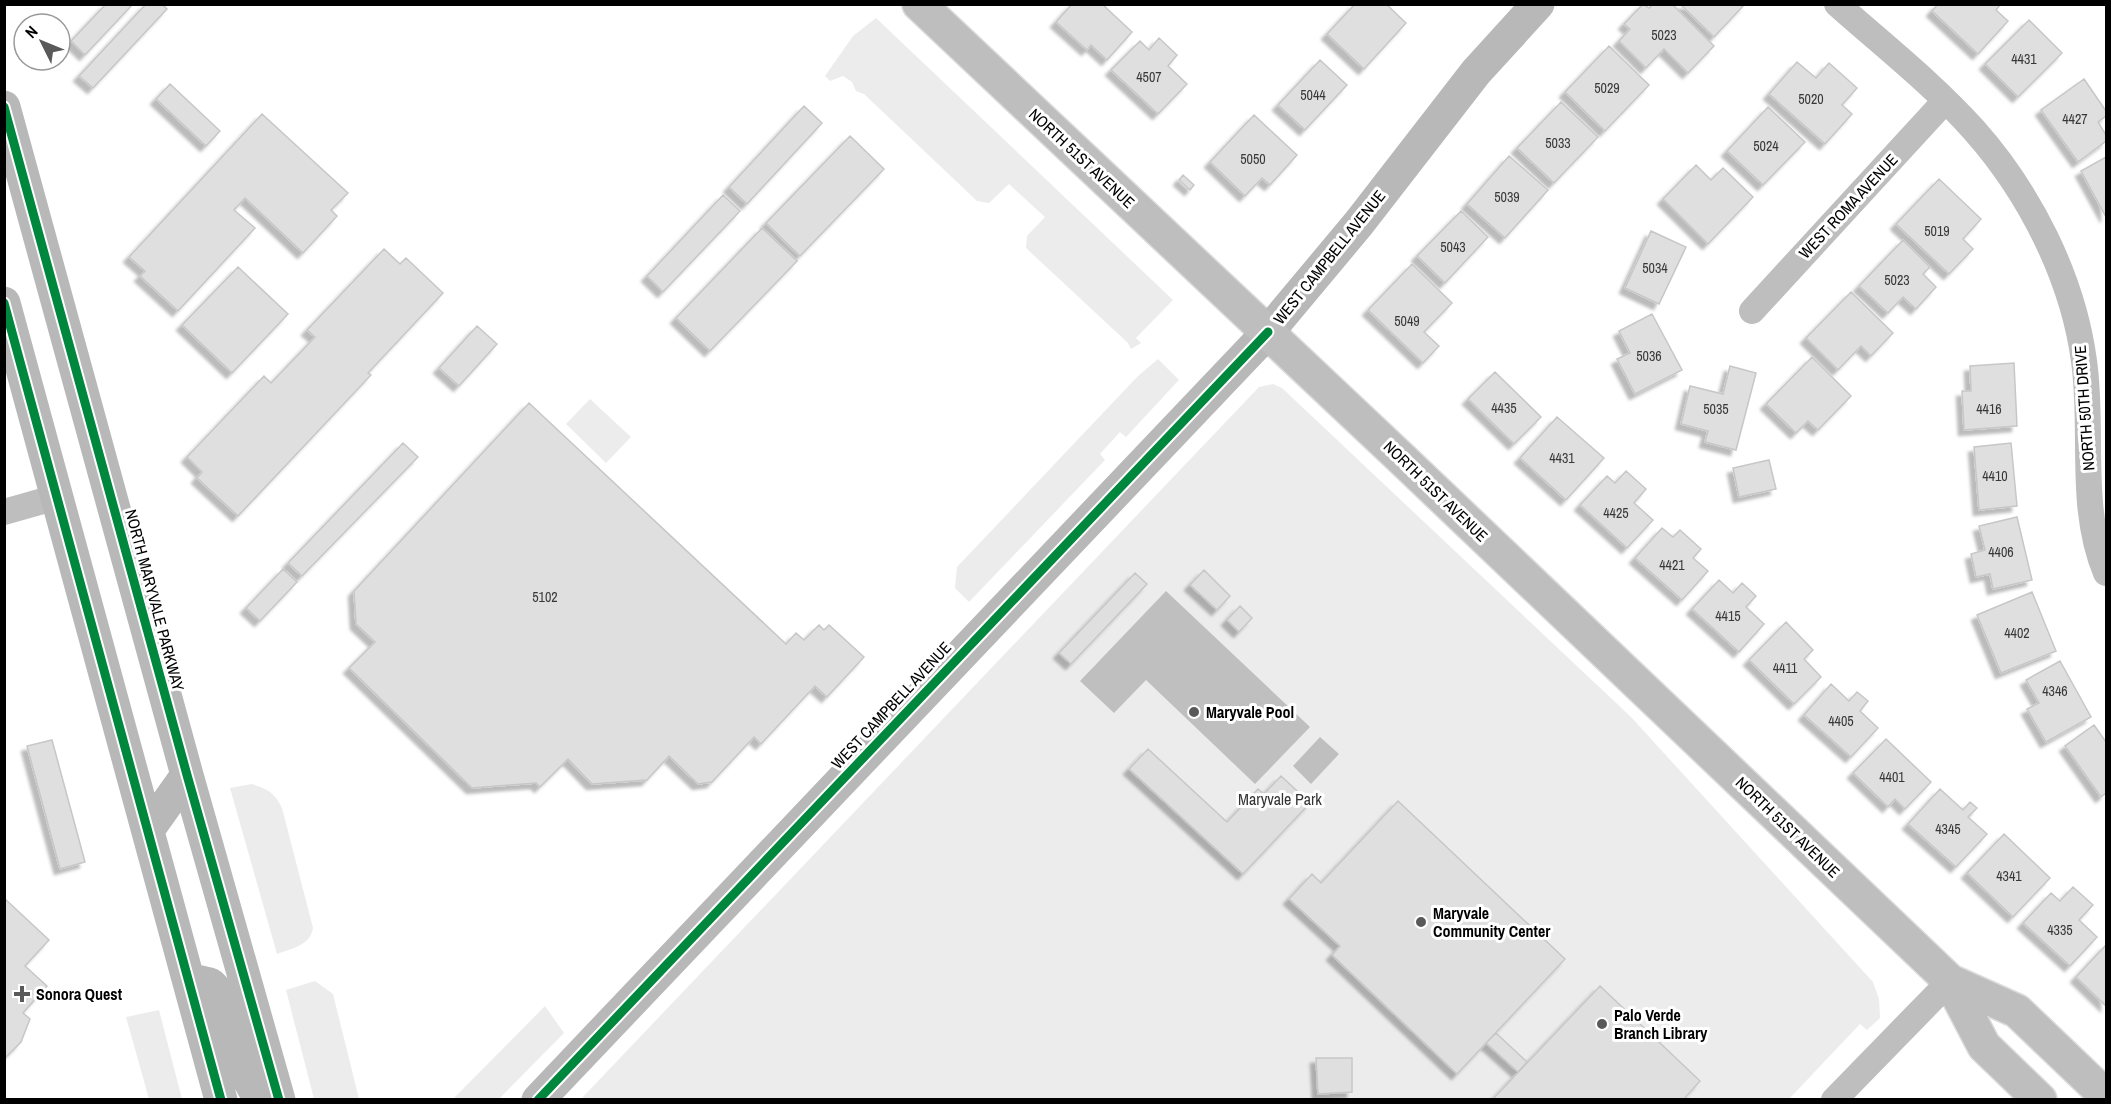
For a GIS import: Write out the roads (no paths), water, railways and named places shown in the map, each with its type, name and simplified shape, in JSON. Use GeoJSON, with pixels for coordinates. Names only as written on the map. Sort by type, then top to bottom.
{"type":"FeatureCollection","features":[{"type":"Feature","properties":{"kind":"main road","name":"NORTH 51ST AVENUE"},"geometry":{"type":"LineString","coordinates":[[919,4],[1268,332],[1950,981],[1984,1046],[2040,1100]]}},
{"type":"Feature","properties":{"kind":"main road","name":"NORTH 51ST AVENUE"},"geometry":{"type":"LineString","coordinates":[[1950,981],[2017,1011],[2106,1096]]}},
{"type":"Feature","properties":{"kind":"street","name":"WEST CAMPBELL AVENUE"},"geometry":{"type":"LineString","coordinates":[[538,1100],[1268,332],[1359,223],[1476,72],[1538,4]]}},
{"type":"Feature","properties":{"kind":"street","name":"NORTH 50TH DRIVE"},"geometry":{"type":"LineString","coordinates":[[1837,4],[1974,130],[2017,187],[2035,217],[2061,277],[2076,321],[2084,362],[2090,502],[2106,573]]}},
{"type":"Feature","properties":{"kind":"street","name":"WEST ROMA AVENUE"},"geometry":{"type":"LineString","coordinates":[[1752,311],[1945,101]]}},
{"type":"Feature","properties":{"kind":"street","name":"NORTH MARYVALE PARKWAY"},"geometry":{"type":"LineString","coordinates":[[4,107],[187,775],[279,1100]]}},
{"type":"Feature","properties":{"kind":"street"},"geometry":{"type":"LineString","coordinates":[[4,303],[221,1100]]}},
{"type":"Feature","properties":{"kind":"street"},"geometry":{"type":"LineString","coordinates":[[4,512],[57,497]]}},
{"type":"Feature","properties":{"kind":"street"},"geometry":{"type":"LineString","coordinates":[[148,830],[187,775]]}},
{"type":"Feature","properties":{"kind":"street"},"geometry":{"type":"LineString","coordinates":[[188,979],[210,984],[223,997],[249,1080],[260,1100]]}},
{"type":"Feature","properties":{"kind":"street"},"geometry":{"type":"LineString","coordinates":[[1834,1100],[1950,981]]}},
{"type":"Feature","properties":{"kind":"place","name":"Maryvale Pool"},"geometry":{"type":"Point","coordinates":[1194,712]}},
{"type":"Feature","properties":{"kind":"place","name":"Maryvale Community Center"},"geometry":{"type":"Point","coordinates":[1421,922]}},
{"type":"Feature","properties":{"kind":"place","name":"Sonora Quest"},"geometry":{"type":"Point","coordinates":[22,994]}},
{"type":"Feature","properties":{"kind":"place","name":"Palo Verde Branch Library"},"geometry":{"type":"Point","coordinates":[1602,1024]}},
{"type":"Feature","properties":{"kind":"park label","name":"Maryvale Park"},"geometry":{"type":"Point","coordinates":[1280,799]}}]}
